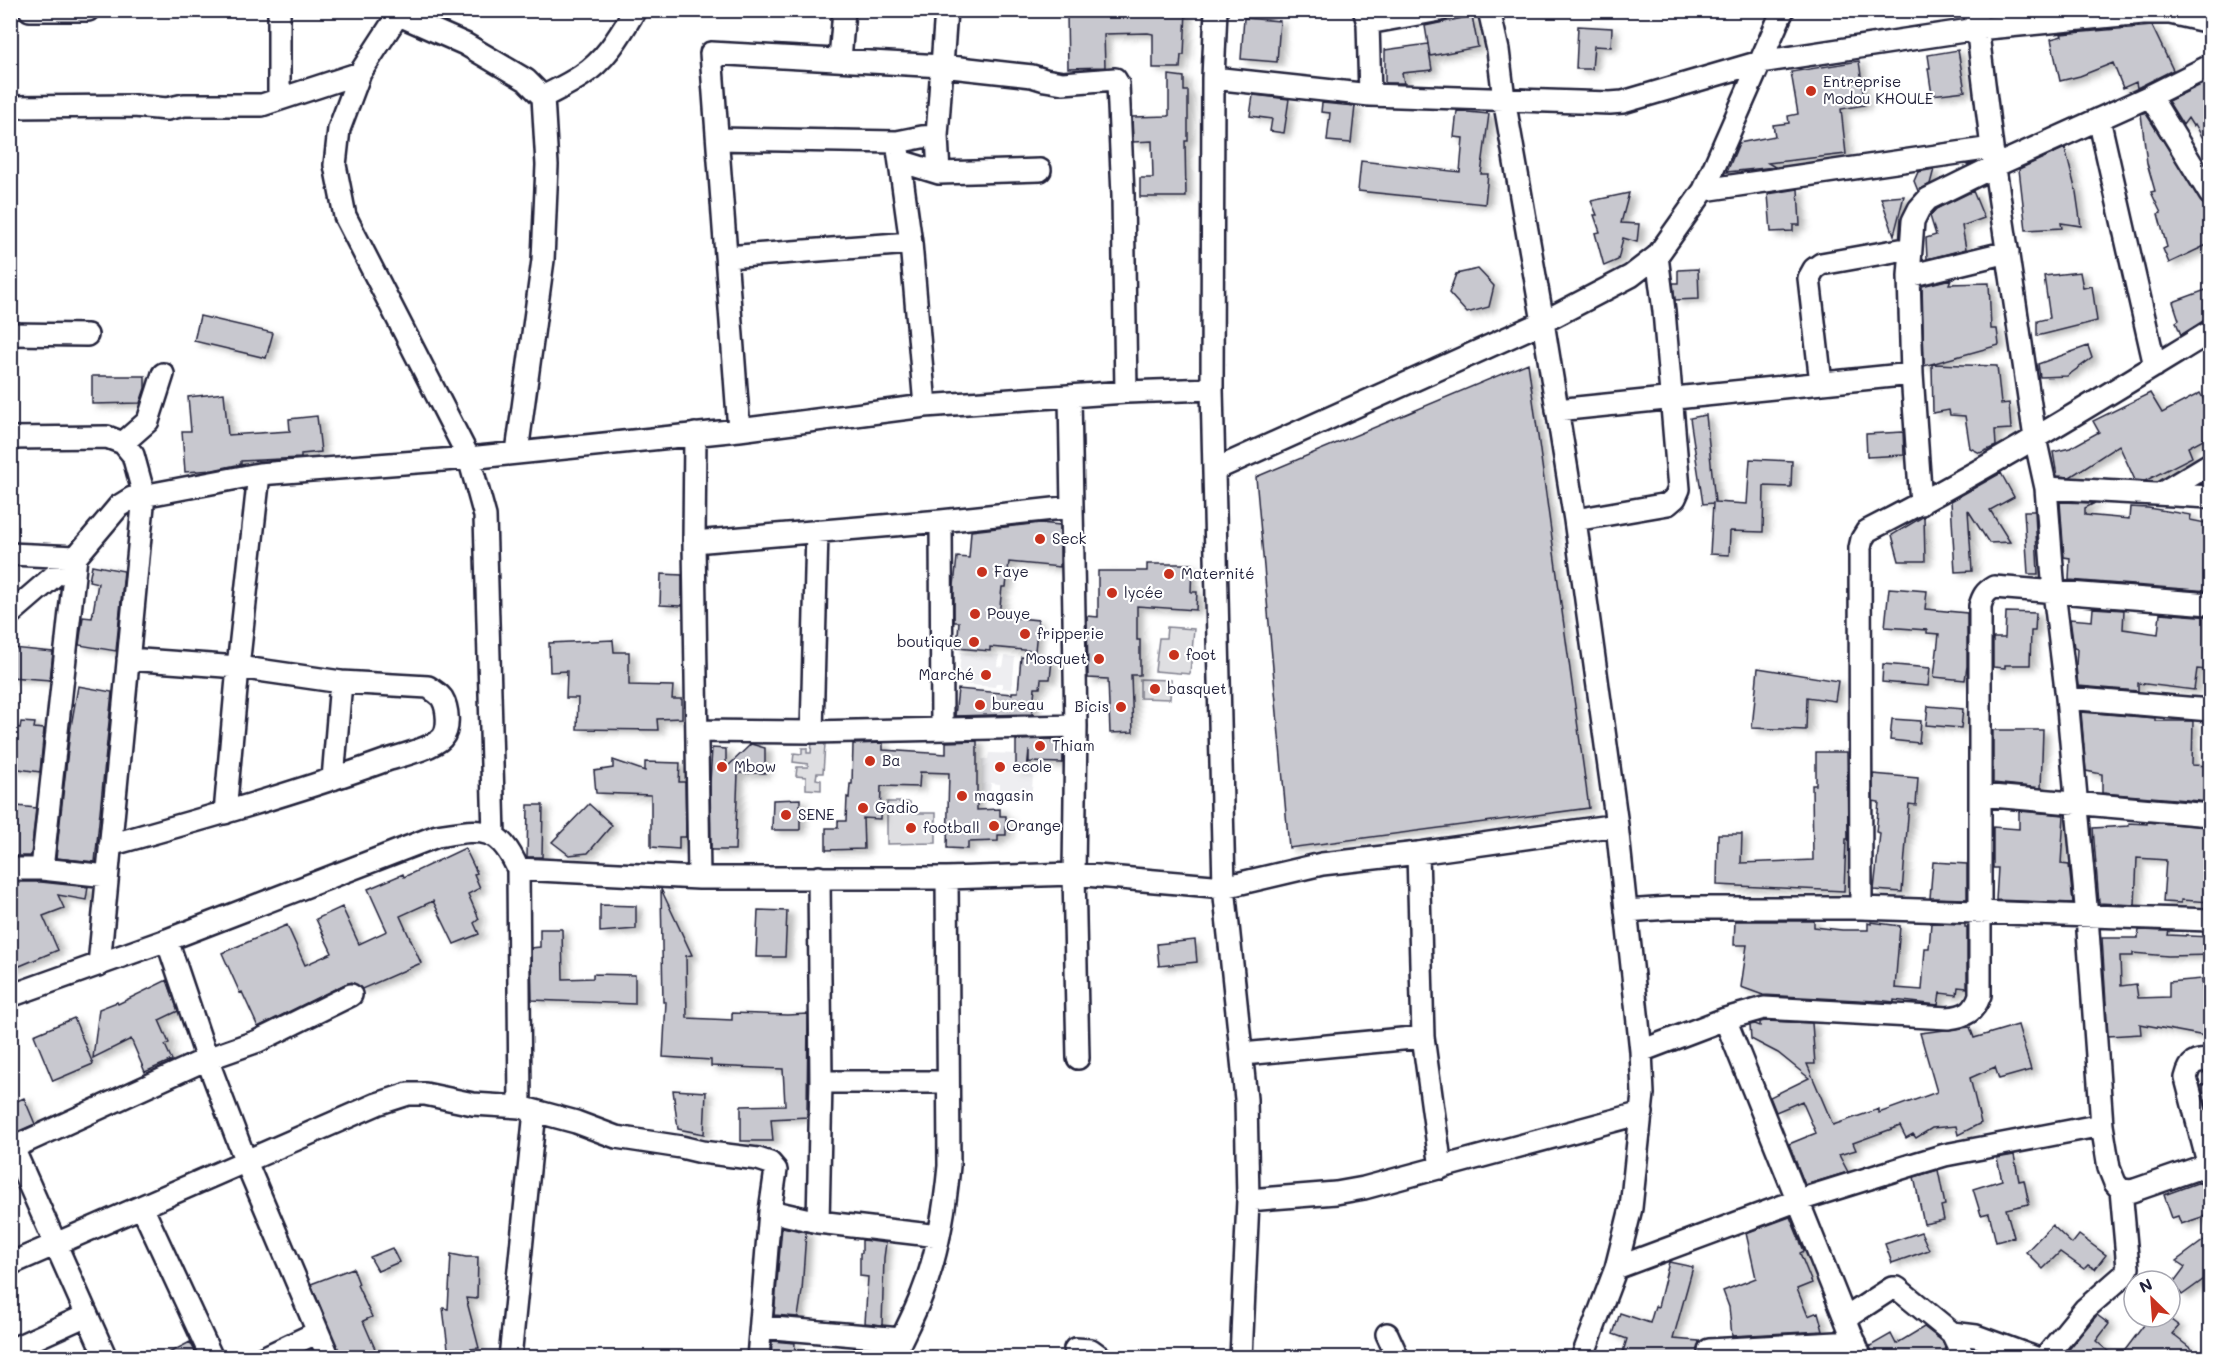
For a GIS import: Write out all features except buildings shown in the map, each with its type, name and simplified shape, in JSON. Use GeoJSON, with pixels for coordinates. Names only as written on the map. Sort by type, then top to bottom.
{"type":"FeatureCollection","features":[{"type":"Feature","properties":{"kind":"street"},"geometry":{"type":"LineString","coordinates":[[30,10],[88,10]]}},
{"type":"Feature","properties":{"kind":"street"},"geometry":{"type":"LineString","coordinates":[[279,10],[279,99]]}},
{"type":"Feature","properties":{"kind":"street"},"geometry":{"type":"LineString","coordinates":[[543,97],[581,77],[596,65],[614,45],[635,10]]}},
{"type":"Feature","properties":{"kind":"street"},"geometry":{"type":"LineString","coordinates":[[840,60],[843,10]]}},
{"type":"Feature","properties":{"kind":"street"},"geometry":{"type":"LineString","coordinates":[[939,173],[937,136],[946,10]]}},
{"type":"Feature","properties":{"kind":"street"},"geometry":{"type":"LineString","coordinates":[[1216,10],[1213,78],[1212,389],[1224,887],[1246,1099],[1248,1200],[1241,1358]]}},
{"type":"Feature","properties":{"kind":"street"},"geometry":{"type":"LineString","coordinates":[[1370,95],[1366,17],[1440,10]]}},
{"type":"Feature","properties":{"kind":"street"},"geometry":{"type":"LineString","coordinates":[[1489,10],[1498,50],[1504,99],[1575,520],[1617,825],[1641,1051],[1642,1113],[1631,1208],[1616,1268],[1582,1358]]}},
{"type":"Feature","properties":{"kind":"street"},"geometry":{"type":"LineString","coordinates":[[1214,470],[1543,322],[1631,276],[1657,256],[1704,190],[1783,10]]}},
{"type":"Feature","properties":{"kind":"street"},"geometry":{"type":"LineString","coordinates":[[494,835],[484,516],[469,458],[345,216],[335,165],[339,129],[360,73],[400,13],[465,44],[526,81],[543,97],[547,165],[543,260],[517,452]]}},
{"type":"Feature","properties":{"kind":"street"},"geometry":{"type":"LineString","coordinates":[[1213,78],[1370,95],[1610,104],[1760,62],[1986,20],[2170,13],[2211,22]]}},
{"type":"Feature","properties":{"kind":"street"},"geometry":{"type":"LineString","coordinates":[[1986,20],[1994,157],[2036,438],[2046,488],[2054,592],[2067,698],[2088,917],[2102,1125],[2109,1168],[2115,1183],[2121,1190],[2128,1268],[2124,1275],[2085,1309],[2045,1358]]}},
{"type":"Feature","properties":{"kind":"street"},"geometry":{"type":"LineString","coordinates":[[739,430],[711,52],[942,66],[1032,76],[1063,83],[1115,79],[1118,84],[1123,195],[1126,392]]}},
{"type":"Feature","properties":{"kind":"street"},"geometry":{"type":"LineString","coordinates":[[1921,504],[1912,374],[1909,276],[1913,221],[1919,209],[1928,199],[1994,157],[2099,119],[2211,66]]}},
{"type":"Feature","properties":{"kind":"street"},"geometry":{"type":"LineString","coordinates":[[10,107],[134,106],[167,109],[184,105],[262,105],[360,73]]}},
{"type":"Feature","properties":{"kind":"street"},"geometry":{"type":"LineString","coordinates":[[2150,96],[2211,195]]}},
{"type":"Feature","properties":{"kind":"street"},"geometry":{"type":"LineString","coordinates":[[2099,119],[2155,366]]}},
{"type":"Feature","properties":{"kind":"street"},"geometry":{"type":"LineString","coordinates":[[899,151],[922,137],[937,136]]}},
{"type":"Feature","properties":{"kind":"street"},"geometry":{"type":"LineString","coordinates":[[718,140],[899,151],[939,173],[1041,170]]}},
{"type":"Feature","properties":{"kind":"street"},"geometry":{"type":"LineString","coordinates":[[899,151],[911,243],[925,406]]}},
{"type":"Feature","properties":{"kind":"street"},"geometry":{"type":"LineString","coordinates":[[1704,190],[1994,157]]}},
{"type":"Feature","properties":{"kind":"street"},"geometry":{"type":"LineString","coordinates":[[727,257],[911,243]]}},
{"type":"Feature","properties":{"kind":"street"},"geometry":{"type":"LineString","coordinates":[[1821,383],[1809,278],[1814,269],[1821,264],[1911,248]]}},
{"type":"Feature","properties":{"kind":"street"},"geometry":{"type":"LineString","coordinates":[[1909,276],[2008,252]]}},
{"type":"Feature","properties":{"kind":"street"},"geometry":{"type":"LineString","coordinates":[[1575,520],[1668,504],[1675,498],[1679,489],[1657,256]]}},
{"type":"Feature","properties":{"kind":"street"},"geometry":{"type":"LineString","coordinates":[[1861,908],[1860,548],[1862,539],[1867,531],[1921,504],[2036,438],[2211,332]]}},
{"type":"Feature","properties":{"kind":"street"},"geometry":{"type":"LineString","coordinates":[[10,334],[87,335]]}},
{"type":"Feature","properties":{"kind":"street"},"geometry":{"type":"LineString","coordinates":[[123,443],[148,421],[163,374]]}},
{"type":"Feature","properties":{"kind":"street"},"geometry":{"type":"LineString","coordinates":[[1557,410],[1912,374]]}},
{"type":"Feature","properties":{"kind":"street"},"geometry":{"type":"LineString","coordinates":[[10,614],[76,557],[119,506],[132,498],[144,495],[258,474],[469,458],[739,430],[925,406],[1070,398],[1126,392],[1212,389]]}},
{"type":"Feature","properties":{"kind":"street"},"geometry":{"type":"LineString","coordinates":[[1070,398],[1076,726],[1074,874],[1078,1058]]}},
{"type":"Feature","properties":{"kind":"street"},"geometry":{"type":"LineString","coordinates":[[695,434],[694,542],[699,878]]}},
{"type":"Feature","properties":{"kind":"street"},"geometry":{"type":"LineString","coordinates":[[10,438],[107,436],[123,443],[133,454],[144,495],[99,965]]}},
{"type":"Feature","properties":{"kind":"street"},"geometry":{"type":"LineString","coordinates":[[2162,493],[2211,464]]}},
{"type":"Feature","properties":{"kind":"street"},"geometry":{"type":"LineString","coordinates":[[225,813],[258,474]]}},
{"type":"Feature","properties":{"kind":"street"},"geometry":{"type":"LineString","coordinates":[[2046,488],[2211,497]]}},
{"type":"Feature","properties":{"kind":"street"},"geometry":{"type":"LineString","coordinates":[[694,542],[941,521],[1072,507]]}},
{"type":"Feature","properties":{"kind":"street"},"geometry":{"type":"LineString","coordinates":[[941,521],[942,729]]}},
{"type":"Feature","properties":{"kind":"street"},"geometry":{"type":"LineString","coordinates":[[812,732],[817,531]]}},
{"type":"Feature","properties":{"kind":"street"},"geometry":{"type":"LineString","coordinates":[[10,554],[76,557]]}},
{"type":"Feature","properties":{"kind":"street"},"geometry":{"type":"LineString","coordinates":[[42,869],[76,557]]}},
{"type":"Feature","properties":{"kind":"street"},"geometry":{"type":"LineString","coordinates":[[1641,1051],[1751,1011],[1777,1008],[1948,1018],[1963,1017],[1975,1008],[1980,995],[1980,606],[1983,597],[1994,587],[2211,604]]}},
{"type":"Feature","properties":{"kind":"street"},"geometry":{"type":"LineString","coordinates":[[110,845],[225,813],[333,779],[441,739],[447,720],[442,699],[428,687],[341,682],[238,667],[128,659]]}},
{"type":"Feature","properties":{"kind":"street"},"geometry":{"type":"LineString","coordinates":[[333,779],[341,682]]}},
{"type":"Feature","properties":{"kind":"street"},"geometry":{"type":"LineString","coordinates":[[2067,698],[2211,710]]}},
{"type":"Feature","properties":{"kind":"street"},"geometry":{"type":"LineString","coordinates":[[698,731],[812,732],[1076,726]]}},
{"type":"Feature","properties":{"kind":"street"},"geometry":{"type":"LineString","coordinates":[[1980,795],[2211,815]]}},
{"type":"Feature","properties":{"kind":"street"},"geometry":{"type":"LineString","coordinates":[[518,869],[699,878],[947,878],[1074,874],[1224,887],[1322,864],[1617,825]]}},
{"type":"Feature","properties":{"kind":"street"},"geometry":{"type":"LineString","coordinates":[[10,996],[167,940],[437,836],[470,830],[494,835],[510,851],[518,869],[528,1109],[510,1358]]}},
{"type":"Feature","properties":{"kind":"street"},"geometry":{"type":"LineString","coordinates":[[1418,853],[1423,1037],[1441,1168]]}},
{"type":"Feature","properties":{"kind":"street"},"geometry":{"type":"LineString","coordinates":[[10,869],[42,869],[107,876]]}},
{"type":"Feature","properties":{"kind":"street"},"geometry":{"type":"LineString","coordinates":[[818,1222],[821,1082],[819,877]]}},
{"type":"Feature","properties":{"kind":"street"},"geometry":{"type":"LineString","coordinates":[[762,1327],[897,1348],[922,1295],[939,1236],[950,1166],[947,878]]}},
{"type":"Feature","properties":{"kind":"street"},"geometry":{"type":"LineString","coordinates":[[1626,912],[1669,908],[1861,908],[2211,920]]}},
{"type":"Feature","properties":{"kind":"street"},"geometry":{"type":"LineString","coordinates":[[167,940],[207,1059],[246,1162],[329,1358]]}},
{"type":"Feature","properties":{"kind":"street"},"geometry":{"type":"LineString","coordinates":[[106,1358],[57,1244],[12,1148],[207,1059],[258,1041],[351,995]]}},
{"type":"Feature","properties":{"kind":"street"},"geometry":{"type":"LineString","coordinates":[[1709,1350],[1858,1350],[1725,1019]]}},
{"type":"Feature","properties":{"kind":"street"},"geometry":{"type":"LineString","coordinates":[[1243,1054],[1423,1037]]}},
{"type":"Feature","properties":{"kind":"street"},"geometry":{"type":"LineString","coordinates":[[2121,1190],[2132,1191],[2149,1187],[2210,1166],[2186,1078],[2188,1068],[2196,1061],[2211,1060]]}},
{"type":"Feature","properties":{"kind":"street"},"geometry":{"type":"LineString","coordinates":[[821,1082],[948,1082]]}},
{"type":"Feature","properties":{"kind":"street"},"geometry":{"type":"LineString","coordinates":[[10,1264],[376,1104],[408,1094],[439,1096],[473,1104],[528,1109],[576,1122],[616,1137],[758,1159],[770,1163],[776,1170],[770,1211],[758,1358]]}},
{"type":"Feature","properties":{"kind":"street"},"geometry":{"type":"LineString","coordinates":[[1248,1200],[1345,1192],[1642,1113]]}},
{"type":"Feature","properties":{"kind":"street"},"geometry":{"type":"LineString","coordinates":[[1616,1268],[1799,1200],[1945,1155],[2102,1125]]}},
{"type":"Feature","properties":{"kind":"street"},"geometry":{"type":"LineString","coordinates":[[142,1207],[212,1358]]}},
{"type":"Feature","properties":{"kind":"street"},"geometry":{"type":"LineString","coordinates":[[770,1211],[818,1222],[939,1236]]}},
{"type":"Feature","properties":{"kind":"street"},"geometry":{"type":"LineString","coordinates":[[1846,1318],[1892,1288],[1897,1288],[1952,1333],[1964,1358]]}},
{"type":"Feature","properties":{"kind":"street"},"geometry":{"type":"LineString","coordinates":[[10,1350],[87,1315]]}},
{"type":"Feature","properties":{"kind":"street"},"geometry":{"type":"LineString","coordinates":[[262,1358],[318,1332]]}},
{"type":"Feature","properties":{"kind":"street"},"geometry":{"type":"LineString","coordinates":[[1952,1333],[1977,1336],[2036,1358]]}},
{"type":"Feature","properties":{"kind":"street"},"geometry":{"type":"LineString","coordinates":[[1388,1334],[1398,1358]]}},
{"type":"Feature","properties":{"kind":"street"},"geometry":{"type":"LineString","coordinates":[[1075,1349],[1091,1350],[1102,1358]]}},
{"type":"Feature","properties":{"kind":"shaded area","name":"foot"},"geometry":{"type":"Polygon","coordinates":[[[1167,627],[1194,629],[1190,674],[1155,671],[1159,638],[1166,638],[1167,627]]]}},
{"type":"Feature","properties":{"kind":"shaded area","name":"Marché"},"geometry":{"type":"Polygon","coordinates":[[[961,652],[999,655],[997,666],[1003,667],[1005,656],[1015,657],[1012,689],[1002,688],[1002,683],[996,683],[995,687],[958,684],[961,652]]]}},
{"type":"Feature","properties":{"kind":"shaded area","name":"basquet"},"geometry":{"type":"Polygon","coordinates":[[[1140,679],[1171,680],[1170,699],[1140,698],[1140,679]]]}},
{"type":"Feature","properties":{"kind":"shaded area"},"geometry":{"type":"Polygon","coordinates":[[[812,743],[825,744],[823,773],[817,773],[816,779],[821,780],[821,790],[806,789],[806,777],[796,776],[797,767],[808,767],[808,764],[793,762],[794,753],[802,754],[802,748],[807,748],[807,753],[811,753],[812,743]]]}},
{"type":"Feature","properties":{"kind":"shaded area","name":"ecole"},"geometry":{"type":"Polygon","coordinates":[[[989,753],[1018,754],[1017,775],[1033,776],[1032,790],[1000,789],[1000,784],[991,783],[990,791],[981,791],[982,759],[988,759],[989,753]]]}},
{"type":"Feature","properties":{"kind":"shaded area","name":"football"},"geometry":{"type":"Polygon","coordinates":[[[887,802],[910,802],[910,813],[936,813],[936,843],[887,844],[887,802]]]}},
{"type":"Feature","properties":{"kind":"place","name":"Entreprise Modou KHOULE"},"geometry":{"type":"Point","coordinates":[1811,91]}},
{"type":"Feature","properties":{"kind":"place","name":"Seck"},"geometry":{"type":"Point","coordinates":[1040,539]}},
{"type":"Feature","properties":{"kind":"place","name":"Faye"},"geometry":{"type":"Point","coordinates":[982,572]}},
{"type":"Feature","properties":{"kind":"place","name":"Maternité"},"geometry":{"type":"Point","coordinates":[1169,574]}},
{"type":"Feature","properties":{"kind":"place","name":"lycée"},"geometry":{"type":"Point","coordinates":[1112,593]}},
{"type":"Feature","properties":{"kind":"place","name":"Pouye"},"geometry":{"type":"Point","coordinates":[975,614]}},
{"type":"Feature","properties":{"kind":"place","name":"fripperie"},"geometry":{"type":"Point","coordinates":[1025,634]}},
{"type":"Feature","properties":{"kind":"place","name":"boutique"},"geometry":{"type":"Point","coordinates":[974,642]}},
{"type":"Feature","properties":{"kind":"place","name":"foot"},"geometry":{"type":"Point","coordinates":[1174,655]}},
{"type":"Feature","properties":{"kind":"place","name":"Mosquet"},"geometry":{"type":"Point","coordinates":[1099,659]}},
{"type":"Feature","properties":{"kind":"place","name":"Marché"},"geometry":{"type":"Point","coordinates":[986,675]}},
{"type":"Feature","properties":{"kind":"place","name":"basquet"},"geometry":{"type":"Point","coordinates":[1155,689]}},
{"type":"Feature","properties":{"kind":"place","name":"bureau"},"geometry":{"type":"Point","coordinates":[980,705]}},
{"type":"Feature","properties":{"kind":"place","name":"Bicis"},"geometry":{"type":"Point","coordinates":[1121,707]}},
{"type":"Feature","properties":{"kind":"place","name":"Thiam"},"geometry":{"type":"Point","coordinates":[1040,746]}},
{"type":"Feature","properties":{"kind":"place","name":"Ba"},"geometry":{"type":"Point","coordinates":[870,761]}},
{"type":"Feature","properties":{"kind":"place","name":"Mbow"},"geometry":{"type":"Point","coordinates":[722,767]}},
{"type":"Feature","properties":{"kind":"place","name":"ecole"},"geometry":{"type":"Point","coordinates":[1000,767]}},
{"type":"Feature","properties":{"kind":"place","name":"magasin"},"geometry":{"type":"Point","coordinates":[962,796]}},
{"type":"Feature","properties":{"kind":"place","name":"Gadio"},"geometry":{"type":"Point","coordinates":[863,808]}},
{"type":"Feature","properties":{"kind":"place","name":"SENE"},"geometry":{"type":"Point","coordinates":[786,815]}},
{"type":"Feature","properties":{"kind":"place","name":"Orange"},"geometry":{"type":"Point","coordinates":[994,826]}},
{"type":"Feature","properties":{"kind":"place","name":"football"},"geometry":{"type":"Point","coordinates":[911,828]}}]}
